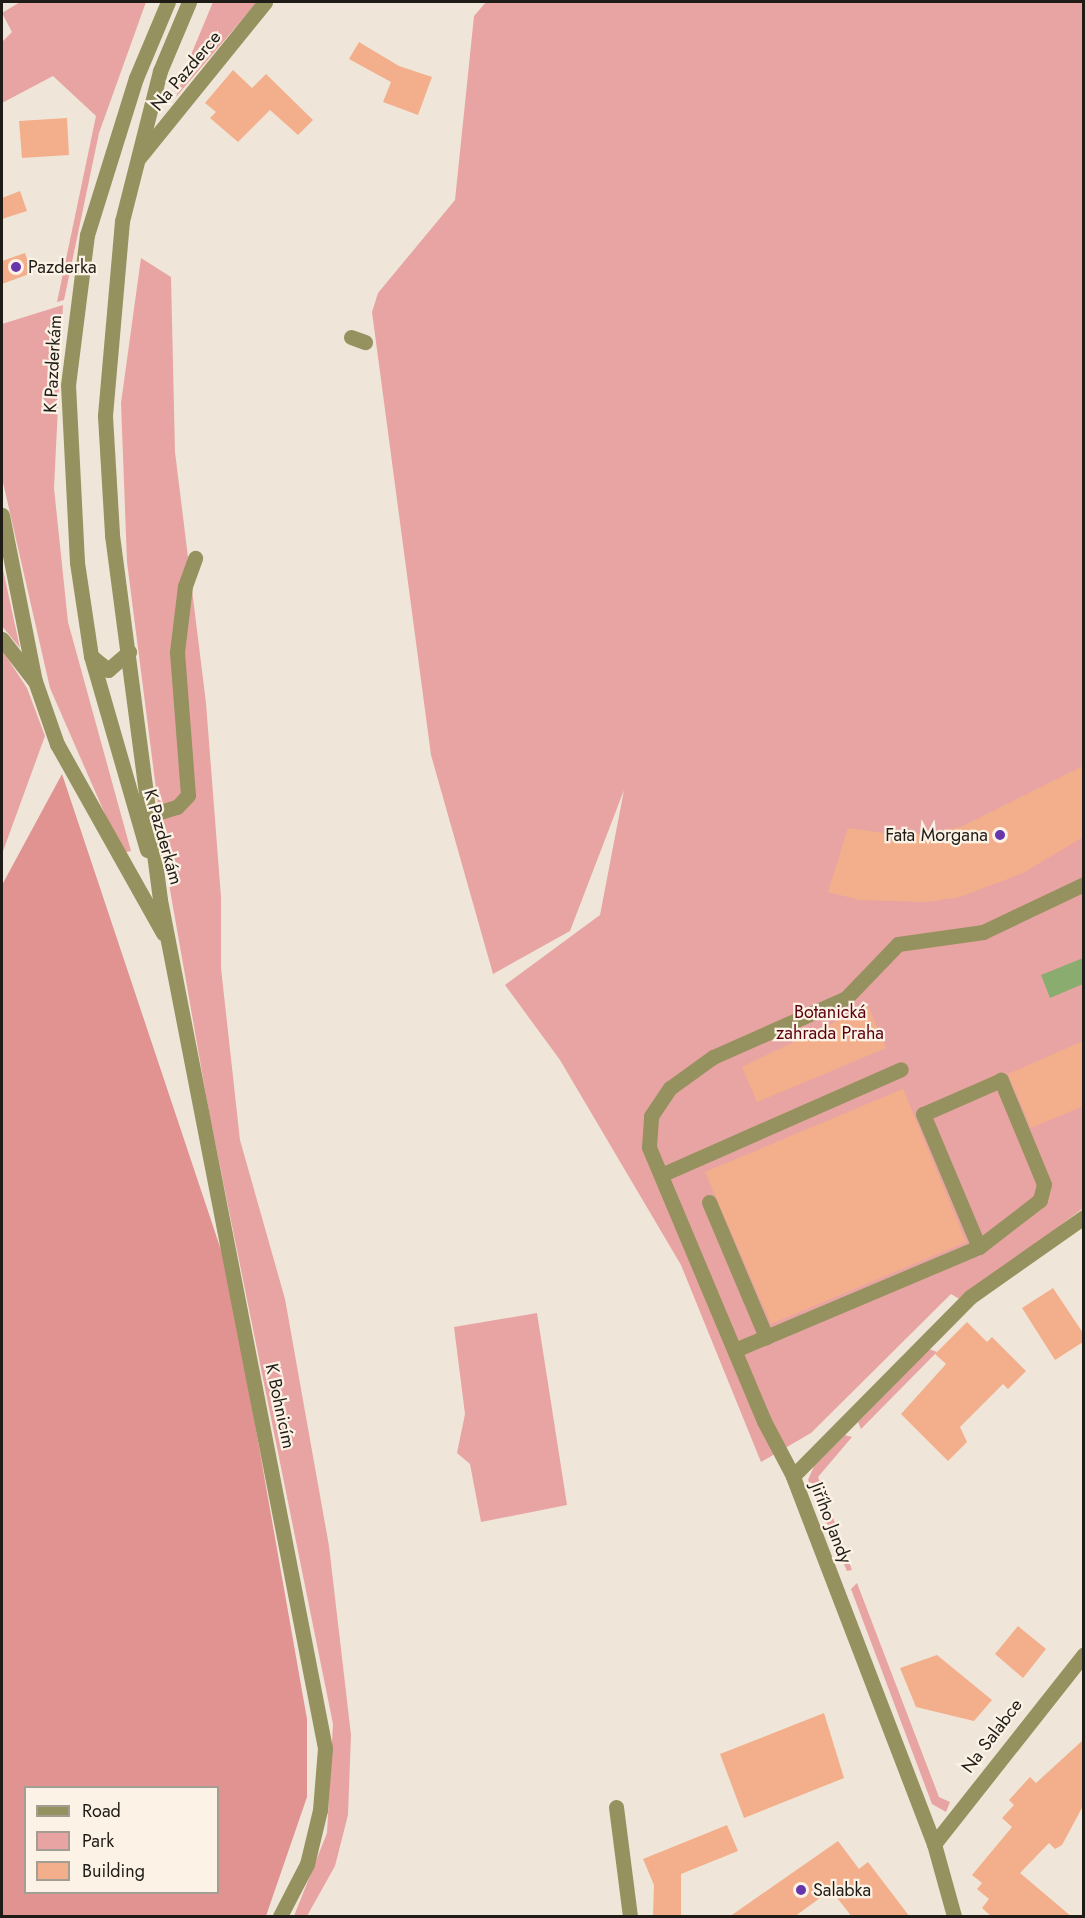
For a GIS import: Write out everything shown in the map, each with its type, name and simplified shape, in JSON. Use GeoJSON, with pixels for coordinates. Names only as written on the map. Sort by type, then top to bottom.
{"type":"FeatureCollection","features":[{"type":"Feature","properties":{"kind":"street","name":"K Pazderkám"},"geometry":{"type":"LineString","coordinates":[[160,900],[91,656],[71,476],[68,385],[78,293],[109,158],[168,2]]}},
{"type":"Feature","properties":{"kind":"street","name":"K Pazderkám"},"geometry":{"type":"LineString","coordinates":[[160,900],[112,535],[105,416],[112,293],[134,163],[160,70],[189,2]]}},
{"type":"Feature","properties":{"kind":"street","name":"Na Pazderce"},"geometry":{"type":"LineString","coordinates":[[134,163],[265,2]]}},
{"type":"Feature","properties":{"kind":"street"},"geometry":{"type":"LineString","coordinates":[[2,515],[35,681],[57,744],[168,943]]}},
{"type":"Feature","properties":{"kind":"street"},"geometry":{"type":"LineString","coordinates":[[150,815],[177,807],[188,795],[177,652],[185,586],[195,558]]}},
{"type":"Feature","properties":{"kind":"street"},"geometry":{"type":"LineString","coordinates":[[2,639],[35,681]]}},
{"type":"Feature","properties":{"kind":"street"},"geometry":{"type":"LineString","coordinates":[[91,656],[108,670],[129,652]]}},
{"type":"Feature","properties":{"kind":"street"},"geometry":{"type":"LineString","coordinates":[[793,1476],[735,1350],[649,1147],[651,1116],[670,1088],[713,1057],[846,998],[898,944],[983,932],[1083,884]]}},
{"type":"Feature","properties":{"kind":"street","name":"K Bohnicím"},"geometry":{"type":"LineString","coordinates":[[160,900],[326,1748],[320,1810],[307,1864],[280,1917]]}},
{"type":"Feature","properties":{"kind":"street"},"geometry":{"type":"LineString","coordinates":[[661,1175],[901,1069]]}},
{"type":"Feature","properties":{"kind":"street"},"geometry":{"type":"LineString","coordinates":[[735,1350],[979,1247],[1040,1200],[1044,1184],[1001,1080],[923,1114],[979,1247]]}},
{"type":"Feature","properties":{"kind":"street"},"geometry":{"type":"LineString","coordinates":[[709,1202],[766,1337]]}},
{"type":"Feature","properties":{"kind":"street","name":"Jiřího Jandy"},"geometry":{"type":"LineString","coordinates":[[954,1917],[934,1844],[793,1476],[970,1297],[1083,1217]]}},
{"type":"Feature","properties":{"kind":"street","name":"Na Salabce"},"geometry":{"type":"LineString","coordinates":[[934,1844],[1083,1654]]}},
{"type":"Feature","properties":{"kind":"street"},"geometry":{"type":"LineString","coordinates":[[616,1807],[630,1917]]}},
{"type":"Feature","properties":{"kind":"green space"},"geometry":{"type":"Polygon","coordinates":[[[20,2],[146,2],[99,133],[64,300],[57,302],[96,116],[53,76],[2,103],[2,42],[12,32],[2,13],[20,2]]]}},
{"type":"Feature","properties":{"kind":"green space"},"geometry":{"type":"Polygon","coordinates":[[[213,2],[257,2],[176,97],[193,50],[213,2]]]}},
{"type":"Feature","properties":{"kind":"green space","name":"Botanická zahrada Praha"},"geometry":{"type":"Polygon","coordinates":[[[486,2],[1083,2],[1082,1209],[961,1300],[951,1294],[811,1433],[761,1462],[681,1265],[560,1060],[505,985],[600,915],[624,790],[570,931],[493,974],[431,755],[372,312],[378,293],[455,200],[474,16],[486,2]]]}},
{"type":"Feature","properties":{"kind":"green space"},"geometry":{"type":"Polygon","coordinates":[[[141,258],[171,277],[175,452],[206,703],[221,897],[221,968],[240,1140],[285,1299],[329,1546],[351,1735],[348,1815],[335,1866],[307,1916],[294,1916],[327,1833],[333,1724],[209,1112],[166,867],[127,562],[121,403],[141,258]]]}},
{"type":"Feature","properties":{"kind":"green space"},"geometry":{"type":"Polygon","coordinates":[[[63,305],[54,488],[68,622],[131,851],[122,853],[50,688],[2,478],[2,324],[63,305]]]}},
{"type":"Feature","properties":{"kind":"green space"},"geometry":{"type":"Polygon","coordinates":[[[2,565],[20,648],[2,626],[2,565]]]}},
{"type":"Feature","properties":{"kind":"green space"},"geometry":{"type":"Polygon","coordinates":[[[2,650],[27,688],[45,736],[2,854],[2,650]]]}},
{"type":"Feature","properties":{"kind":"green space"},"geometry":{"type":"Polygon","coordinates":[[[537,1313],[567,1505],[481,1522],[470,1464],[457,1453],[465,1414],[454,1327],[537,1313]]]}},
{"type":"Feature","properties":{"kind":"green space"},"geometry":{"type":"Polygon","coordinates":[[[929,1349],[937,1352],[861,1429],[858,1422],[929,1349]]]}},
{"type":"Feature","properties":{"kind":"green space"},"geometry":{"type":"Polygon","coordinates":[[[845,1435],[852,1437],[818,1477],[852,1570],[847,1571],[808,1480],[814,1466],[845,1435]]]}},
{"type":"Feature","properties":{"kind":"green space"},"geometry":{"type":"Polygon","coordinates":[[[857,1583],[939,1797],[950,1802],[946,1812],[932,1804],[851,1589],[857,1583]]]}},
{"type":"Feature","properties":{"kind":"shaded area"},"geometry":{"type":"Polygon","coordinates":[[[62,774],[228,1271],[307,1719],[307,1797],[266,1916],[2,1916],[2,885],[62,774]]]}},
{"type":"Feature","properties":{"kind":"shaded area"},"geometry":{"type":"Polygon","coordinates":[[[1083,958],[1083,984],[1050,998],[1041,975],[1083,958]]]}},
{"type":"Feature","properties":{"kind":"building"},"geometry":{"type":"Polygon","coordinates":[[[359,42],[399,66],[432,77],[418,115],[383,102],[391,82],[349,59],[359,42]]]}},
{"type":"Feature","properties":{"kind":"building"},"geometry":{"type":"Polygon","coordinates":[[[233,70],[252,88],[266,74],[313,120],[298,135],[270,110],[238,142],[210,118],[216,112],[205,103],[233,70]]]}},
{"type":"Feature","properties":{"kind":"building"},"geometry":{"type":"Polygon","coordinates":[[[67,118],[69,155],[22,158],[19,121],[67,118]]]}},
{"type":"Feature","properties":{"kind":"building"},"geometry":{"type":"Polygon","coordinates":[[[20,191],[27,211],[2,219],[2,198],[20,191]]]}},
{"type":"Feature","properties":{"kind":"building","name":"Pazderka"},"geometry":{"type":"Polygon","coordinates":[[[25,253],[32,273],[2,284],[2,261],[25,253]]]}},
{"type":"Feature","properties":{"kind":"building","name":"Fata Morgana"},"geometry":{"type":"Polygon","coordinates":[[[1083,766],[1083,837],[1023,873],[960,897],[927,902],[860,900],[828,892],[848,828],[905,836],[961,827],[1083,766]]]}},
{"type":"Feature","properties":{"kind":"building"},"geometry":{"type":"Polygon","coordinates":[[[868,1006],[886,1048],[757,1102],[742,1067],[868,1006]]]}},
{"type":"Feature","properties":{"kind":"building"},"geometry":{"type":"Polygon","coordinates":[[[1083,1041],[1083,1106],[1031,1128],[1008,1074],[1083,1041]]]}},
{"type":"Feature","properties":{"kind":"building"},"geometry":{"type":"Polygon","coordinates":[[[903,1089],[966,1242],[771,1324],[705,1172],[903,1089]]]}},
{"type":"Feature","properties":{"kind":"building"},"geometry":{"type":"Polygon","coordinates":[[[1053,1288],[1083,1333],[1083,1342],[1055,1360],[1022,1308],[1053,1288]]]}},
{"type":"Feature","properties":{"kind":"building"},"geometry":{"type":"Polygon","coordinates":[[[967,1322],[987,1342],[992,1337],[1026,1371],[1008,1389],[1003,1384],[960,1427],[967,1442],[948,1461],[901,1414],[946,1364],[935,1354],[967,1322]]]}},
{"type":"Feature","properties":{"kind":"building"},"geometry":{"type":"Polygon","coordinates":[[[1018,1626],[1046,1649],[1023,1678],[995,1654],[1018,1626]]]}},
{"type":"Feature","properties":{"kind":"building"},"geometry":{"type":"Polygon","coordinates":[[[937,1655],[992,1700],[974,1721],[916,1707],[900,1668],[937,1655]]]}},
{"type":"Feature","properties":{"kind":"building"},"geometry":{"type":"Polygon","coordinates":[[[824,1713],[844,1778],[744,1818],[720,1754],[824,1713]]]}},
{"type":"Feature","properties":{"kind":"building"},"geometry":{"type":"Polygon","coordinates":[[[1083,1740],[1083,1806],[1062,1845],[1055,1849],[1049,1843],[1020,1873],[1072,1917],[992,1917],[982,1908],[989,1899],[977,1889],[982,1883],[972,1875],[1012,1827],[1002,1818],[1014,1805],[1009,1800],[1030,1777],[1036,1783],[1083,1740]]]}},
{"type":"Feature","properties":{"kind":"building"},"geometry":{"type":"Polygon","coordinates":[[[727,1825],[738,1851],[681,1874],[681,1917],[653,1917],[654,1885],[643,1859],[727,1825]]]}},
{"type":"Feature","properties":{"kind":"building"},"geometry":{"type":"Polygon","coordinates":[[[838,1841],[859,1869],[868,1862],[910,1917],[852,1917],[831,1890],[794,1917],[729,1917],[838,1841]]]}},
{"type":"Feature","properties":{"kind":"place","name":"Pazderka"},"geometry":{"type":"Point","coordinates":[16,267]}},
{"type":"Feature","properties":{"kind":"place","name":"Fata Morgana"},"geometry":{"type":"Point","coordinates":[1000,835]}},
{"type":"Feature","properties":{"kind":"place","name":"Salabka"},"geometry":{"type":"Point","coordinates":[801,1890]}}]}
